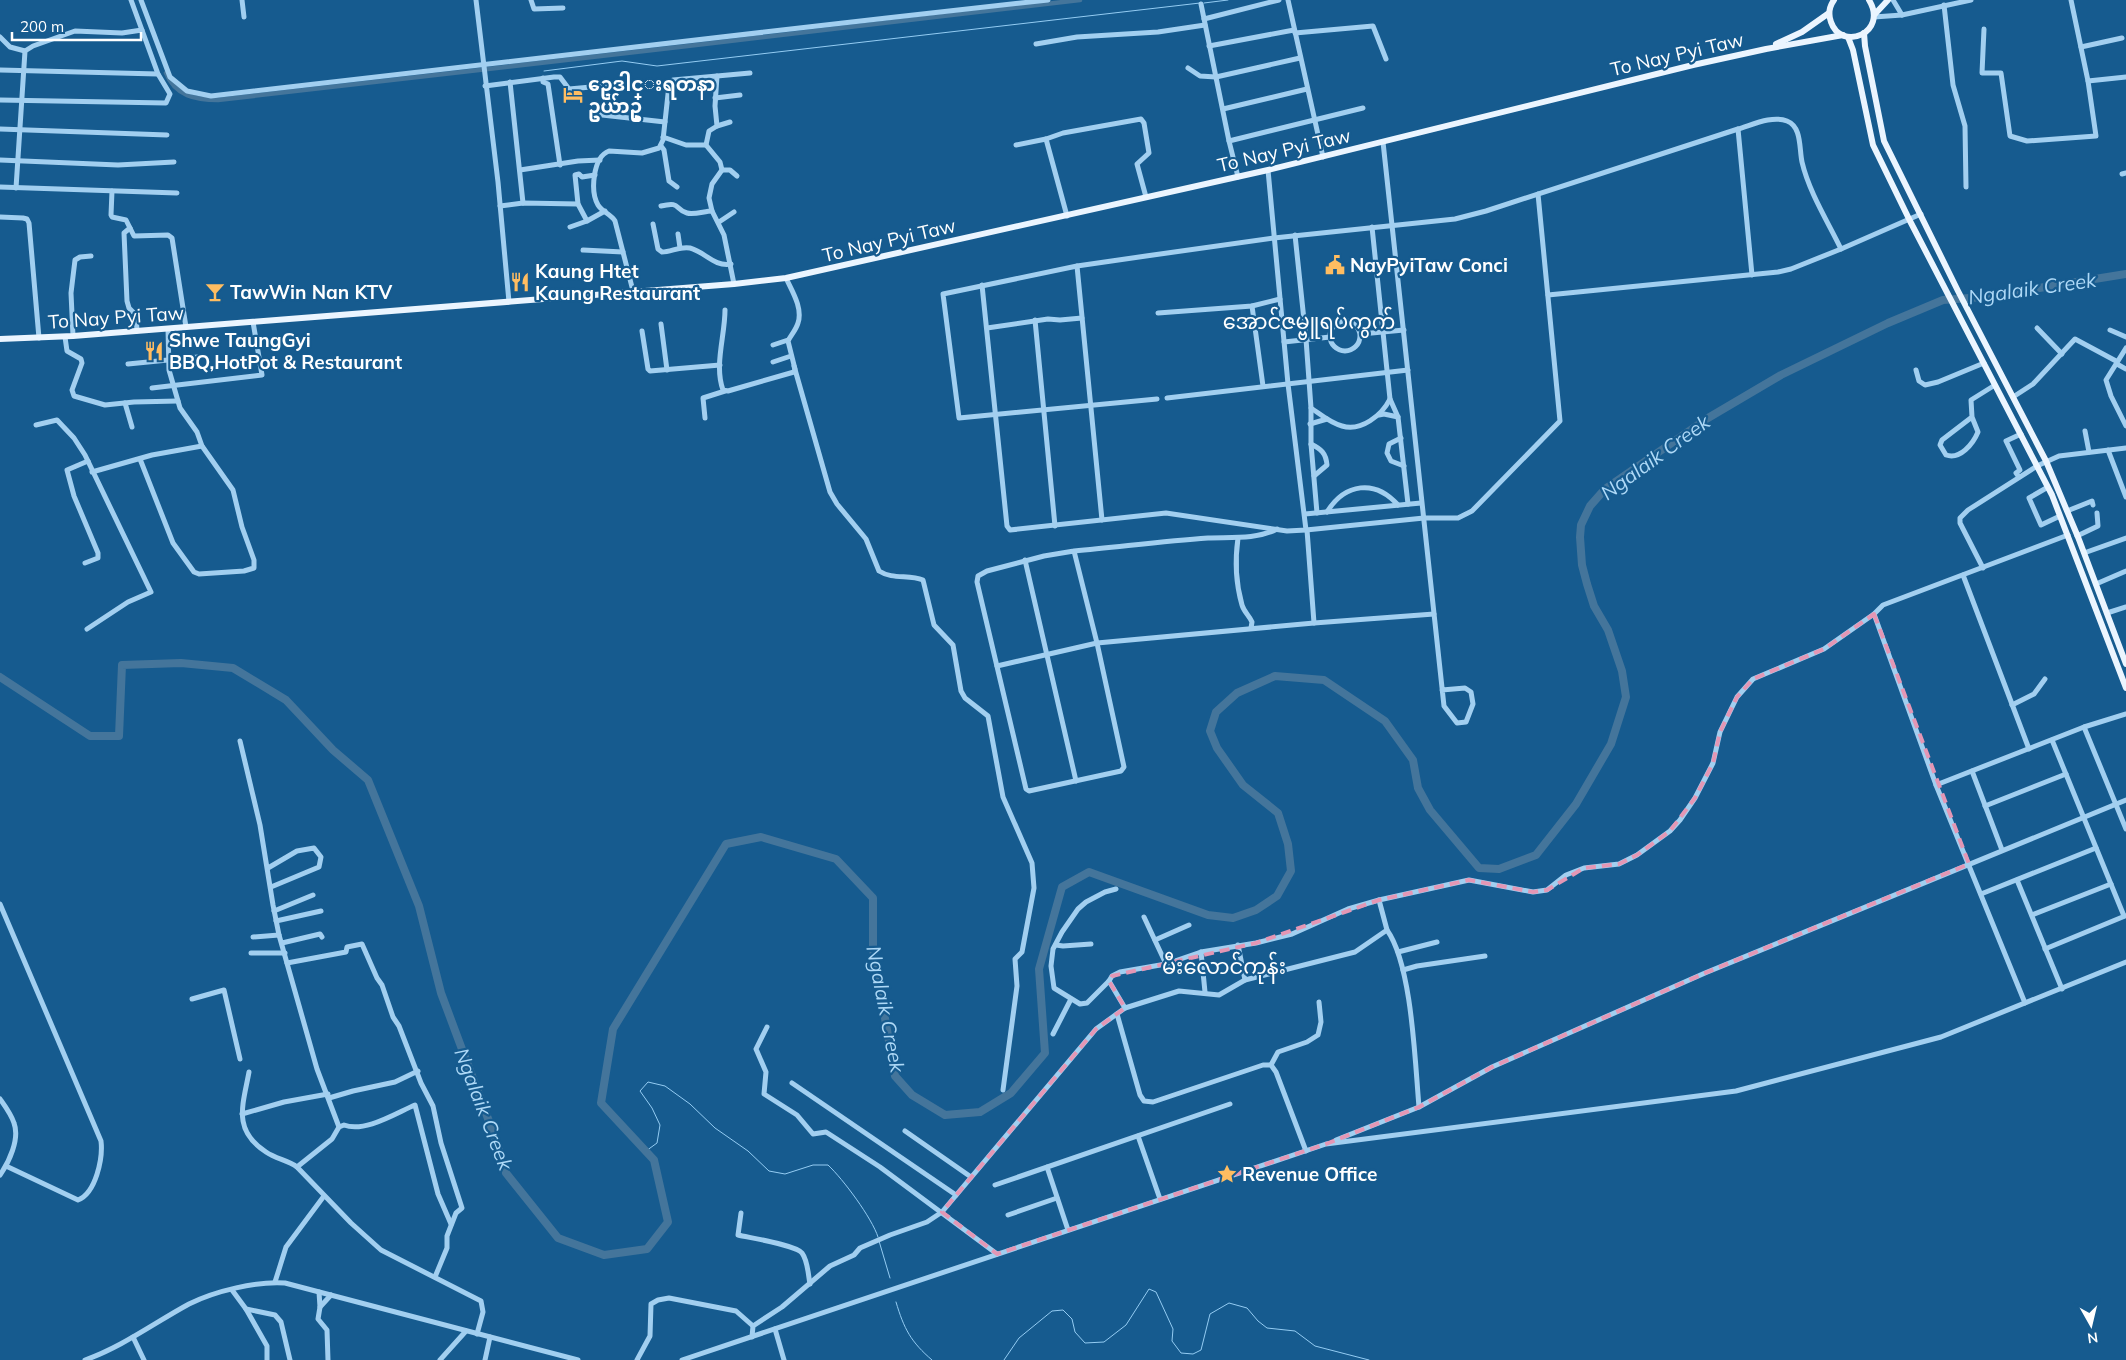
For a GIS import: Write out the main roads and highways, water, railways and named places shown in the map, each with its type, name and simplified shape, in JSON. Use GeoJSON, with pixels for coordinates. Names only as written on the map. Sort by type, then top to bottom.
{"type":"FeatureCollection","features":[{"type":"Feature","properties":{"kind":"main road"},"geometry":{"type":"LineString","coordinates":[[1766,49],[1802,32],[1829,12],[1834,0]]}},
{"type":"Feature","properties":{"kind":"main road"},"geometry":{"type":"LineString","coordinates":[[1869,0],[1875,16]]}},
{"type":"Feature","properties":{"kind":"main road"},"geometry":{"type":"LineString","coordinates":[[1766,49],[1845,36],[1859,36],[1871,26],[1875,16],[1888,0]]}},
{"type":"Feature","properties":{"kind":"main road"},"geometry":{"type":"LineString","coordinates":[[1829,12],[1832,26],[1845,36],[1853,50],[1873,146],[2048,487],[2126,688]]}},
{"type":"Feature","properties":{"kind":"main road"},"geometry":{"type":"LineString","coordinates":[[1864,33],[1864,46],[1884,142],[1968,311],[2046,461],[2084,552],[2126,664]]}},
{"type":"Feature","properties":{"kind":"main road","name":"To Nay Pyi Taw"},"geometry":{"type":"LineString","coordinates":[[0,338],[65,337],[734,284],[786,278],[1268,170],[1693,65],[1766,49]]}},
{"type":"Feature","properties":{"kind":"waterway"},"geometry":{"type":"LineString","coordinates":[[166,73],[170,81],[181,92],[194,98],[218,100],[1080,0]]}},
{"type":"Feature","properties":{"kind":"waterway"},"geometry":{"type":"LineString","coordinates":[[1204,3],[1228,0]]}},
{"type":"Feature","properties":{"kind":"waterway"},"geometry":{"type":"LineString","coordinates":[[544,71],[622,61],[657,66],[1200,3]]}},
{"type":"Feature","properties":{"kind":"waterway","name":"Ngalaik Creek"},"geometry":{"type":"LineString","coordinates":[[0,677],[90,736],[119,736],[122,665],[181,663],[233,668],[286,700],[333,750],[368,780],[419,906],[441,993],[493,1132],[506,1173],[558,1238],[604,1255],[647,1249],[668,1222],[654,1160],[601,1103],[613,1029],[726,844],[761,837],[836,859],[873,898],[873,949],[895,1076],[912,1095],[945,1115],[980,1112],[1011,1093],[1045,1053],[1039,969],[1062,887],[1089,872],[1208,915],[1233,918],[1256,910],[1277,896],[1291,871],[1288,844],[1278,813],[1243,785],[1217,748],[1210,731],[1216,712],[1237,693],[1275,676],[1324,680],[1385,721],[1413,760],[1418,788],[1430,810],[1479,868],[1499,869],[1536,855],[1576,804],[1611,744],[1626,697],[1622,671],[1608,630],[1594,606],[1582,565],[1581,525],[1590,506],[1605,489],[1708,418],[1781,375],[1888,323],[1943,300],[1983,297],[2126,274]]}},
{"type":"Feature","properties":{"kind":"waterway"},"geometry":{"type":"LineString","coordinates":[[646,1151],[657,1143],[660,1125],[652,1108],[640,1091],[648,1082],[665,1086],[690,1104],[715,1128],[748,1151],[769,1171],[785,1174],[813,1165],[828,1165],[856,1199],[870,1220],[878,1237]]}},
{"type":"Feature","properties":{"kind":"waterway"},"geometry":{"type":"LineString","coordinates":[[879,1241],[890,1278]]}},
{"type":"Feature","properties":{"kind":"waterway"},"geometry":{"type":"LineString","coordinates":[[1004,1360],[1019,1338],[1052,1311],[1063,1310],[1072,1319],[1075,1332],[1085,1343],[1104,1342],[1126,1325],[1149,1289],[1156,1292],[1173,1329],[1172,1341],[1181,1353],[1193,1354],[1201,1350],[1210,1314],[1229,1303],[1247,1308],[1267,1328],[1295,1331],[1315,1346],[1369,1360]]}},
{"type":"Feature","properties":{"kind":"waterway"},"geometry":{"type":"LineString","coordinates":[[896,1302],[909,1334],[932,1360]]}},
{"type":"Feature","properties":{"kind":"place","name":"ဥေဒါင္းရတနာ ဥယ်ာဥ္"},"geometry":{"type":"Point","coordinates":[573,95]}},
{"type":"Feature","properties":{"kind":"place","name":"NayPyiTaw Conci"},"geometry":{"type":"Point","coordinates":[1335,265]}},
{"type":"Feature","properties":{"kind":"place","name":"Kaung Htet Kaung Restaurant"},"geometry":{"type":"Point","coordinates":[520,282]}},
{"type":"Feature","properties":{"kind":"place","name":"TawWin Nan KTV"},"geometry":{"type":"Point","coordinates":[215,292]}},
{"type":"Feature","properties":{"kind":"place","name":"Shwe TaungGyi BBQ,HotPot & Restaurant"},"geometry":{"type":"Point","coordinates":[154,351]}},
{"type":"Feature","properties":{"kind":"place","name":"Revenue Office"},"geometry":{"type":"Point","coordinates":[1227,1174]}},
{"type":"Feature","properties":{"kind":"district","name":"အောင်ဇမ္ဗူရပ်ကွက်"},"geometry":{"type":"Point","coordinates":[1309,321]}},
{"type":"Feature","properties":{"kind":"district","name":"မီးလောင်ကုန်း"},"geometry":{"type":"Point","coordinates":[1224,966]}}]}
